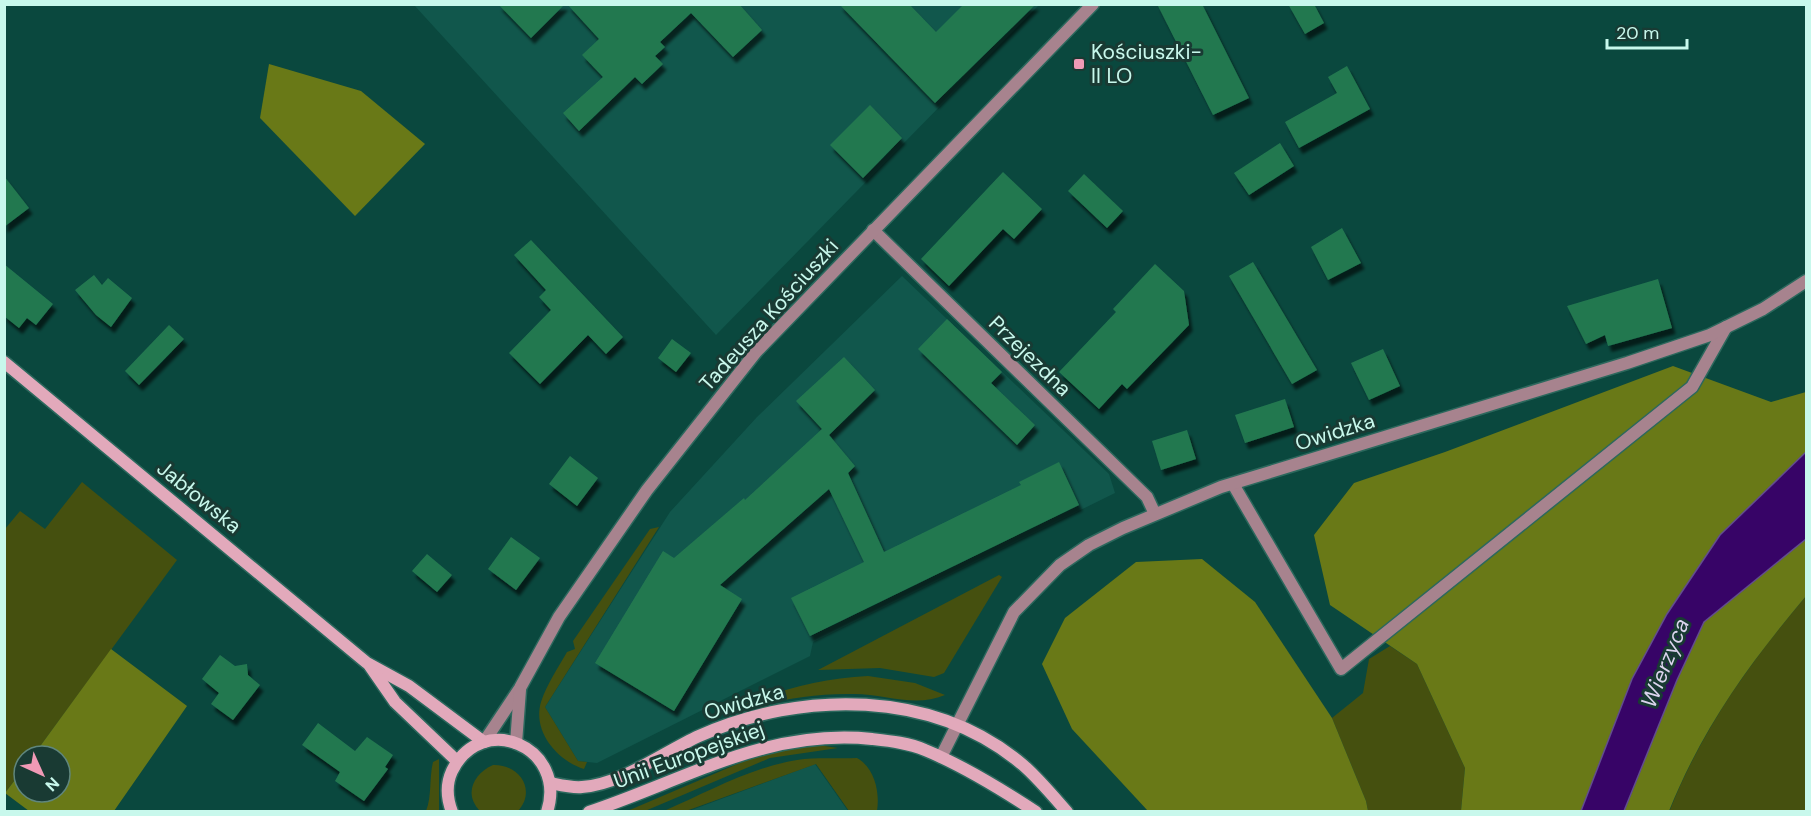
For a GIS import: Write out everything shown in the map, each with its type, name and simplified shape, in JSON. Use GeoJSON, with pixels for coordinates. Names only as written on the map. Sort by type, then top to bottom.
{"type":"FeatureCollection","features":[{"type":"Feature","properties":{"kind":"main road","name":"Jabłowska"},"geometry":{"type":"LineString","coordinates":[[4,362],[368,663],[409,686],[484,742]]}},
{"type":"Feature","properties":{"kind":"main road","name":"Jabłowska"},"geometry":{"type":"LineString","coordinates":[[368,663],[395,702],[457,761]]}},
{"type":"Feature","properties":{"kind":"main road","name":"Owidzka"},"geometry":{"type":"LineString","coordinates":[[550,783],[583,787],[610,780],[737,720],[778,709],[826,703],[869,704],[914,711],[957,726]]}},
{"type":"Feature","properties":{"kind":"main road"},"geometry":{"type":"LineString","coordinates":[[957,726],[1023,765],[1067,812]]}},
{"type":"Feature","properties":{"kind":"main road","name":"Unii Europejskiej"},"geometry":{"type":"LineString","coordinates":[[590,812],[752,749],[788,741],[838,735],[890,741],[923,749],[999,787],[1036,812]]}},
{"type":"Feature","properties":{"kind":"main road"},"geometry":{"type":"LineString","coordinates":[[452,812],[447,790],[450,775],[457,761],[469,750],[484,742],[506,740],[516,742],[539,758],[550,783],[551,797],[547,812]]}},
{"type":"Feature","properties":{"kind":"street","name":"Tadeusza Kościuszki"},"geometry":{"type":"LineString","coordinates":[[484,742],[520,688],[559,617],[664,465],[756,352],[1093,4]]}},
{"type":"Feature","properties":{"kind":"street","name":"Przejezdna"},"geometry":{"type":"LineString","coordinates":[[873,230],[1147,497],[1155,514]]}},
{"type":"Feature","properties":{"kind":"street","name":"Owidzka"},"geometry":{"type":"LineString","coordinates":[[941,757],[1014,612],[1035,587],[1060,565],[1089,545],[1155,514],[1233,484],[1627,363],[1726,327],[1763,309],[1806,281]]}},
{"type":"Feature","properties":{"kind":"street"},"geometry":{"type":"LineString","coordinates":[[1233,484],[1341,669],[1692,387],[1726,327]]}},
{"type":"Feature","properties":{"kind":"street","name":"Tadeusza Kościuszki"},"geometry":{"type":"LineString","coordinates":[[516,742],[520,688]]}},
{"type":"Feature","properties":{"kind":"shaded area"},"geometry":{"type":"Polygon","coordinates":[[[414,5],[1039,5],[716,335],[414,5]]]}},
{"type":"Feature","properties":{"kind":"shaded area"},"geometry":{"type":"Polygon","coordinates":[[[902,276],[1109,474],[1115,493],[813,642],[810,656],[597,763],[578,761],[545,707],[670,512],[757,417],[902,276]]]}},
{"type":"Feature","properties":{"kind":"shaded area"},"geometry":{"type":"Polygon","coordinates":[[[815,764],[848,811],[689,811],[815,764]]]}},
{"type":"Feature","properties":{"kind":"green space"},"geometry":{"type":"Polygon","coordinates":[[[269,64],[361,91],[425,144],[355,216],[260,118],[269,64]]]}},
{"type":"Feature","properties":{"kind":"green space"},"geometry":{"type":"Polygon","coordinates":[[[1673,366],[1771,402],[1806,392],[1806,452],[1632,679],[1581,811],[1461,811],[1465,768],[1417,664],[1330,605],[1314,535],[1354,483],[1445,452],[1673,366]]]}},
{"type":"Feature","properties":{"kind":"green space"},"geometry":{"type":"Polygon","coordinates":[[[82,482],[177,560],[42,744],[12,744],[12,784],[5,793],[5,529],[20,511],[45,529],[82,482]]]}},
{"type":"Feature","properties":{"kind":"green space"},"geometry":{"type":"Polygon","coordinates":[[[659,527],[545,707],[578,761],[587,762],[584,769],[565,759],[549,744],[540,724],[541,702],[549,682],[567,652],[575,649],[573,641],[650,529],[659,527]]]}},
{"type":"Feature","properties":{"kind":"green space"},"geometry":{"type":"Polygon","coordinates":[[[1806,539],[1806,596],[1728,698],[1682,780],[1669,811],[1624,812],[1677,680],[1704,622],[1806,539]]]}},
{"type":"Feature","properties":{"kind":"green space"},"geometry":{"type":"Polygon","coordinates":[[[1202,559],[1255,602],[1332,718],[1368,811],[1148,811],[1072,729],[1042,664],[1065,618],[1136,562],[1202,559]]]}},
{"type":"Feature","properties":{"kind":"green space"},"geometry":{"type":"Polygon","coordinates":[[[999,575],[1002,577],[944,673],[934,677],[880,668],[818,670],[999,575]]]}},
{"type":"Feature","properties":{"kind":"green space"},"geometry":{"type":"Polygon","coordinates":[[[1806,596],[1806,811],[1669,812],[1682,781],[1712,724],[1746,672],[1806,596]]]}},
{"type":"Feature","properties":{"kind":"green space"},"geometry":{"type":"Polygon","coordinates":[[[1390,646],[1417,664],[1465,768],[1461,811],[1368,811],[1332,718],[1363,693],[1369,659],[1390,646]]]}},
{"type":"Feature","properties":{"kind":"green space"},"geometry":{"type":"Polygon","coordinates":[[[111,649],[187,706],[114,811],[29,811],[20,804],[72,804],[72,744],[42,744],[111,649]]]}},
{"type":"Feature","properties":{"kind":"green space"},"geometry":{"type":"Polygon","coordinates":[[[868,676],[915,683],[945,695],[934,699],[911,700],[866,695],[821,695],[727,712],[796,687],[868,676]]]}},
{"type":"Feature","properties":{"kind":"green space"},"geometry":{"type":"Polygon","coordinates":[[[812,744],[838,748],[770,758],[645,811],[625,812],[749,759],[812,744]]]}},
{"type":"Feature","properties":{"kind":"green space"},"geometry":{"type":"Polygon","coordinates":[[[857,758],[872,774],[877,789],[877,811],[849,811],[816,764],[686,811],[664,811],[729,781],[779,764],[804,759],[857,758]]]}},
{"type":"Feature","properties":{"kind":"green space"},"geometry":{"type":"Polygon","coordinates":[[[439,759],[439,811],[426,811],[433,762],[439,759]]]}},
{"type":"Feature","properties":{"kind":"green space"},"geometry":{"type":"Polygon","coordinates":[[[493,765],[511,769],[522,780],[526,795],[518,811],[480,811],[475,804],[472,798],[473,785],[481,773],[493,765]]]}},
{"type":"Feature","properties":{"kind":"green space"},"geometry":{"type":"Polygon","coordinates":[[[12,784],[12,798],[5,793],[12,784]]]}},
{"type":"Feature","properties":{"kind":"water","name":"Wierzyca"},"geometry":{"type":"Polygon","coordinates":[[[1806,452],[1806,539],[1704,622],[1677,680],[1624,811],[1581,811],[1632,679],[1667,614],[1720,535],[1806,452]]]}},
{"type":"Feature","properties":{"kind":"building"},"geometry":{"type":"Polygon","coordinates":[[[498,4],[565,4],[531,38],[498,4]]]}},
{"type":"Feature","properties":{"kind":"building"},"geometry":{"type":"Polygon","coordinates":[[[567,4],[739,4],[762,30],[733,57],[691,13],[660,42],[665,47],[655,56],[663,64],[642,84],[635,77],[579,131],[563,113],[603,77],[582,55],[599,39],[567,4]]]}},
{"type":"Feature","properties":{"kind":"building"},"geometry":{"type":"Polygon","coordinates":[[[839,4],[909,4],[936,32],[964,4],[1036,4],[935,103],[839,4]]]}},
{"type":"Feature","properties":{"kind":"building"},"geometry":{"type":"Polygon","coordinates":[[[1157,4],[1202,4],[1249,98],[1213,115],[1157,4]]]}},
{"type":"Feature","properties":{"kind":"building"},"geometry":{"type":"Polygon","coordinates":[[[1288,4],[1314,4],[1324,23],[1305,34],[1288,4]]]}},
{"type":"Feature","properties":{"kind":"building"},"geometry":{"type":"Polygon","coordinates":[[[1347,66],[1370,109],[1299,148],[1285,122],[1337,93],[1328,77],[1347,66]]]}},
{"type":"Feature","properties":{"kind":"building"},"geometry":{"type":"Polygon","coordinates":[[[870,105],[902,138],[863,178],[830,145],[870,105]]]}},
{"type":"Feature","properties":{"kind":"building"},"geometry":{"type":"Polygon","coordinates":[[[1280,143],[1294,166],[1249,195],[1234,173],[1280,143]]]}},
{"type":"Feature","properties":{"kind":"building"},"geometry":{"type":"Polygon","coordinates":[[[1003,172],[1042,209],[1014,239],[1003,229],[949,286],[921,259],[1003,172]]]}},
{"type":"Feature","properties":{"kind":"building"},"geometry":{"type":"Polygon","coordinates":[[[1084,174],[1123,211],[1107,228],[1068,191],[1084,174]]]}},
{"type":"Feature","properties":{"kind":"building"},"geometry":{"type":"Polygon","coordinates":[[[4,176],[29,208],[4,227],[4,176]]]}},
{"type":"Feature","properties":{"kind":"building"},"geometry":{"type":"Polygon","coordinates":[[[1342,228],[1361,263],[1328,280],[1311,247],[1342,228]]]}},
{"type":"Feature","properties":{"kind":"building"},"geometry":{"type":"Polygon","coordinates":[[[531,240],[623,337],[606,354],[588,335],[540,384],[509,353],[551,310],[539,297],[546,290],[514,255],[531,240]]]}},
{"type":"Feature","properties":{"kind":"building"},"geometry":{"type":"Polygon","coordinates":[[[1253,262],[1317,370],[1292,384],[1229,276],[1253,262]]]}},
{"type":"Feature","properties":{"kind":"building"},"geometry":{"type":"Polygon","coordinates":[[[4,264],[53,304],[36,325],[27,318],[19,328],[4,316],[4,264]]]}},
{"type":"Feature","properties":{"kind":"building"},"geometry":{"type":"Polygon","coordinates":[[[1155,264],[1184,291],[1189,325],[1127,389],[1122,384],[1099,409],[1059,372],[1116,312],[1113,309],[1155,264]]]}},
{"type":"Feature","properties":{"kind":"building"},"geometry":{"type":"Polygon","coordinates":[[[94,275],[102,285],[108,278],[132,298],[111,327],[96,315],[75,290],[94,275]]]}},
{"type":"Feature","properties":{"kind":"building"},"geometry":{"type":"Polygon","coordinates":[[[1658,279],[1672,328],[1608,346],[1605,335],[1586,344],[1567,306],[1658,279]]]}},
{"type":"Feature","properties":{"kind":"building"},"geometry":{"type":"Polygon","coordinates":[[[947,319],[1002,372],[991,383],[1035,425],[1017,445],[918,349],[947,319]]]}},
{"type":"Feature","properties":{"kind":"building"},"geometry":{"type":"Polygon","coordinates":[[[169,325],[184,339],[139,385],[125,371],[169,325]]]}},
{"type":"Feature","properties":{"kind":"building"},"geometry":{"type":"Polygon","coordinates":[[[672,339],[691,353],[676,372],[658,358],[672,339]]]}},
{"type":"Feature","properties":{"kind":"building"},"geometry":{"type":"Polygon","coordinates":[[[1383,349],[1400,386],[1369,400],[1351,363],[1383,349]]]}},
{"type":"Feature","properties":{"kind":"building"},"geometry":{"type":"Polygon","coordinates":[[[844,357],[875,390],[829,435],[855,466],[848,473],[884,552],[1021,485],[1019,482],[1059,462],[1079,505],[810,636],[791,598],[864,562],[829,489],[720,585],[742,599],[674,711],[595,663],[663,551],[674,558],[744,498],[745,500],[822,429],[796,401],[844,357]]]}},
{"type":"Feature","properties":{"kind":"building"},"geometry":{"type":"Polygon","coordinates":[[[1285,399],[1294,427],[1245,443],[1235,415],[1285,399]]]}},
{"type":"Feature","properties":{"kind":"building"},"geometry":{"type":"Polygon","coordinates":[[[1187,430],[1196,459],[1161,470],[1152,441],[1187,430]]]}},
{"type":"Feature","properties":{"kind":"building"},"geometry":{"type":"Polygon","coordinates":[[[570,456],[598,478],[577,506],[549,484],[570,456]]]}},
{"type":"Feature","properties":{"kind":"building"},"geometry":{"type":"Polygon","coordinates":[[[511,537],[540,558],[516,590],[488,569],[511,537]]]}},
{"type":"Feature","properties":{"kind":"building"},"geometry":{"type":"Polygon","coordinates":[[[427,554],[452,575],[437,592],[412,571],[427,554]]]}},
{"type":"Feature","properties":{"kind":"building"},"geometry":{"type":"Polygon","coordinates":[[[220,655],[235,666],[247,664],[248,675],[260,685],[233,720],[211,704],[219,693],[202,679],[220,655]]]}},
{"type":"Feature","properties":{"kind":"building"},"geometry":{"type":"Polygon","coordinates":[[[318,723],[355,751],[367,737],[393,755],[385,767],[388,769],[364,801],[335,781],[340,772],[302,745],[318,723]]]}},
{"type":"Feature","properties":{"kind":"place","name":"Kościuszki- II LO"},"geometry":{"type":"Point","coordinates":[1079,64]}}]}
